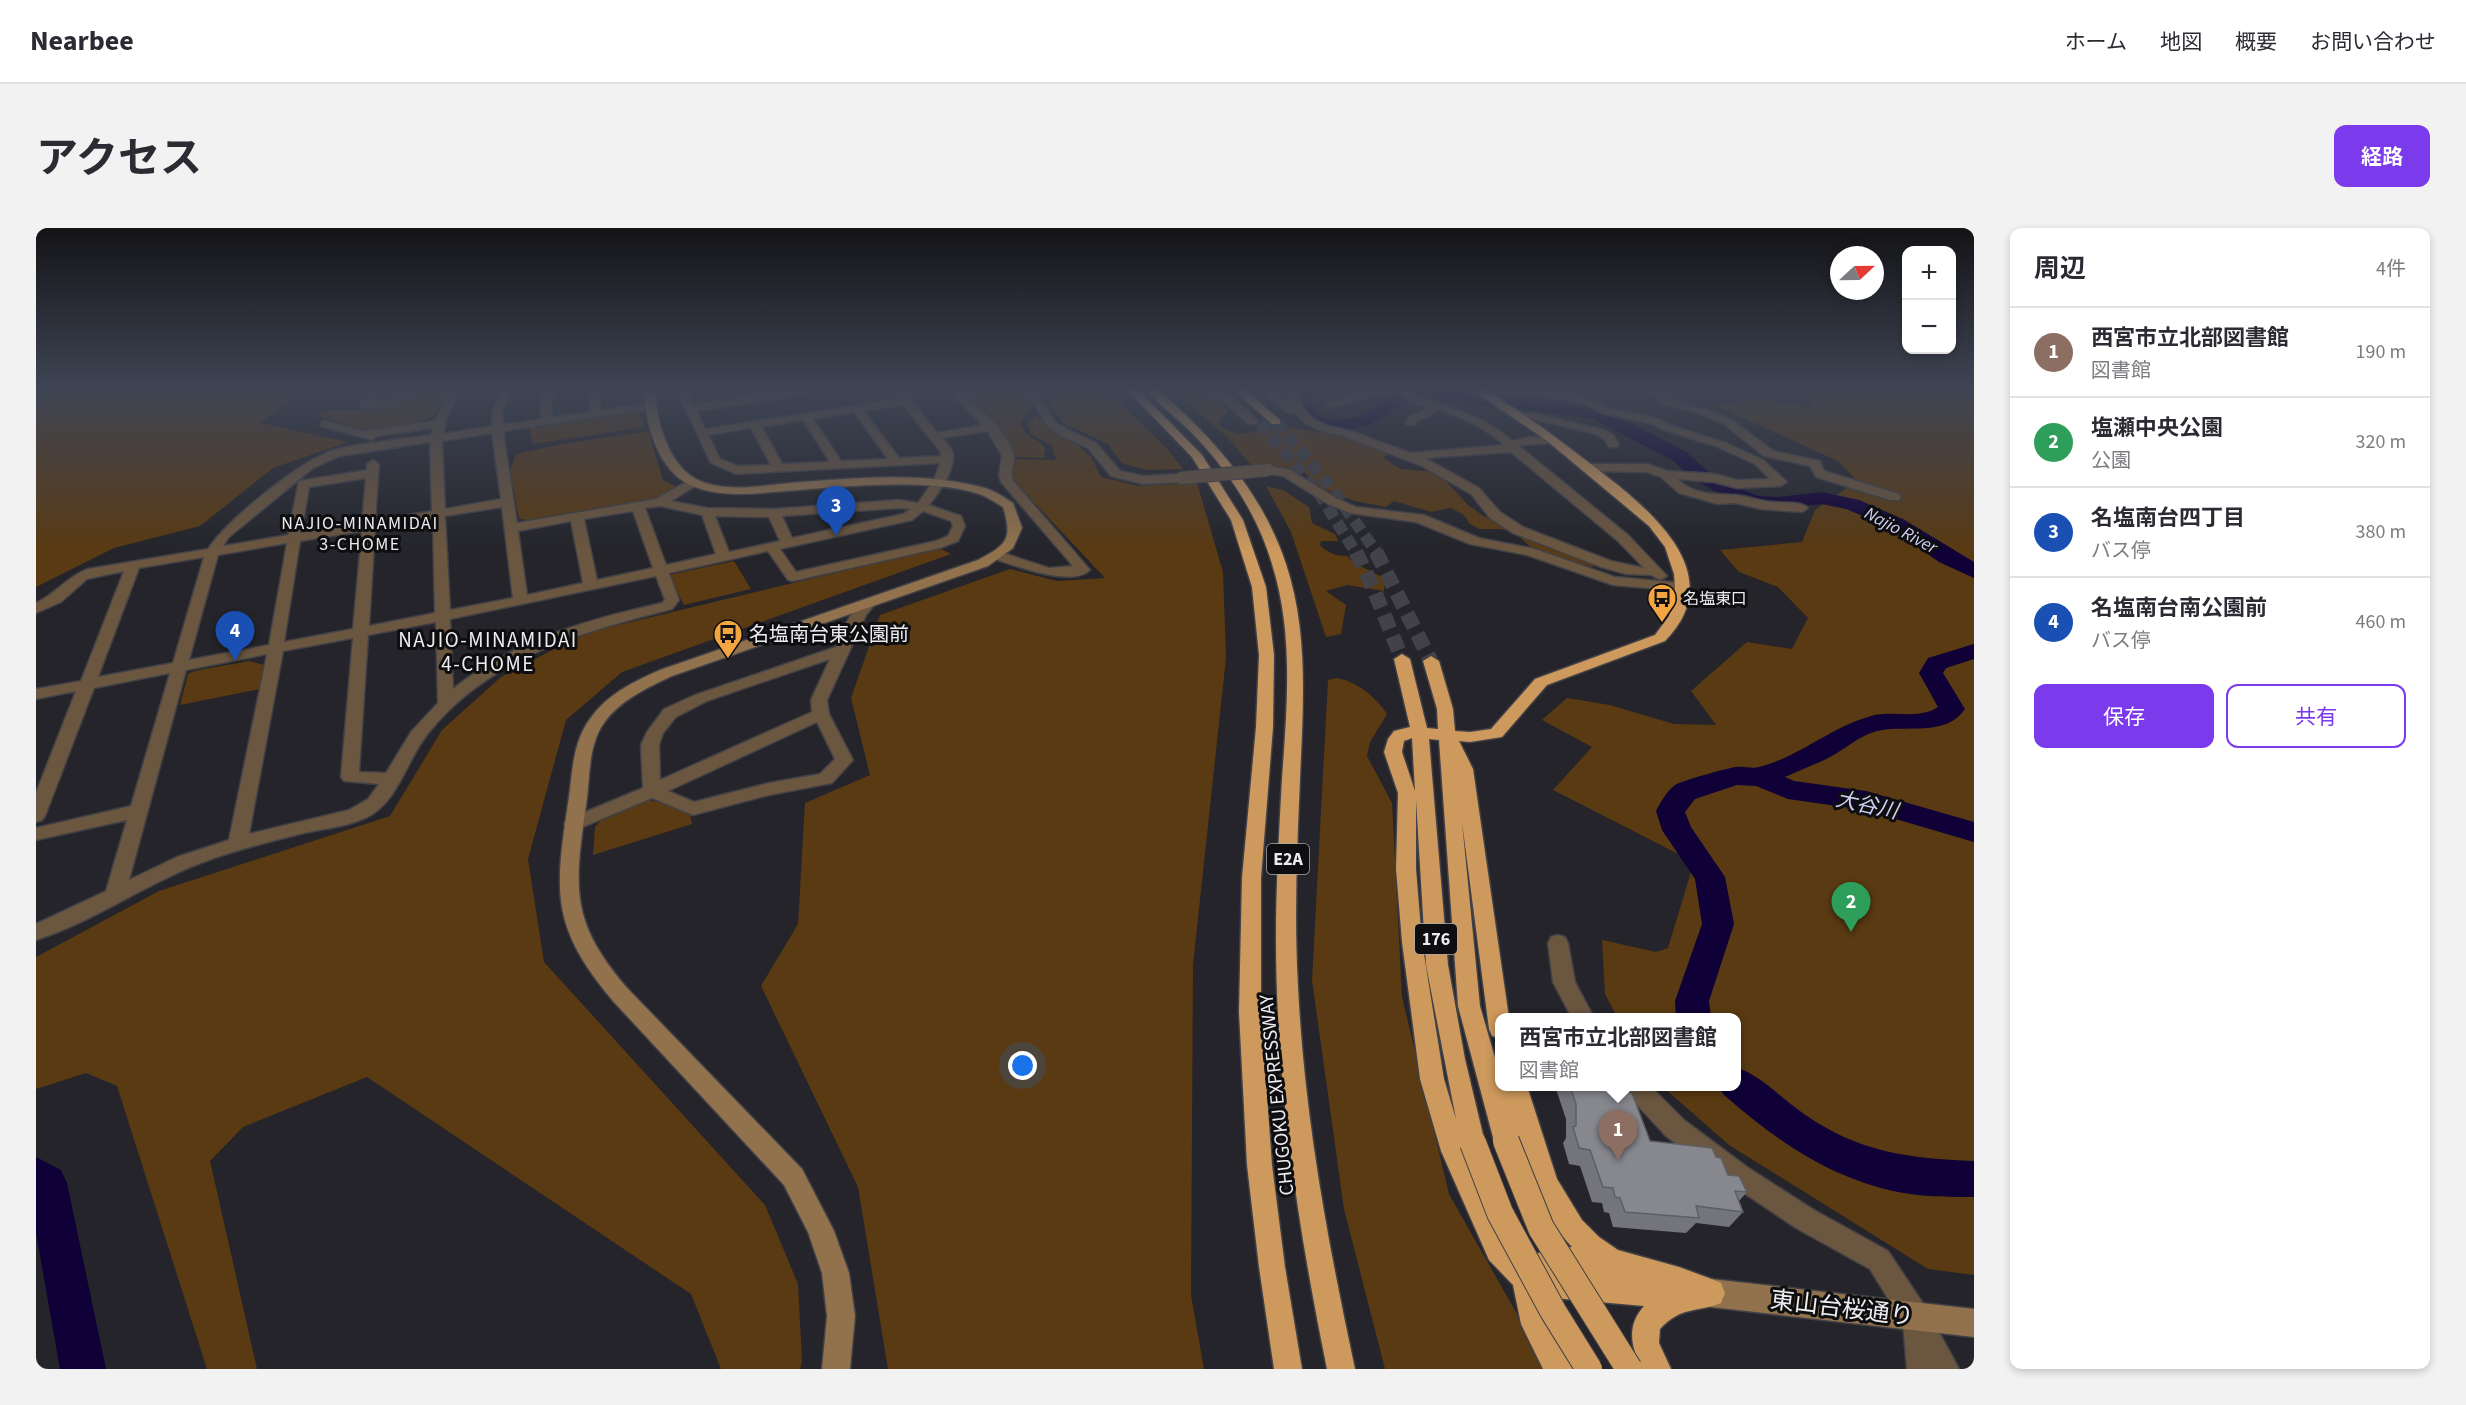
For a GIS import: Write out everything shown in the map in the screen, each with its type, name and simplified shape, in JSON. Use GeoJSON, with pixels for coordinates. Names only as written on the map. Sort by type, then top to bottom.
{"type":"FeatureCollection","features":[{"type":"Feature","properties":{"kind":"highway","name":"CHUGOKU EXPRESSWAY"},"geometry":{"type":"LineString","coordinates":[[1189,444],[1226,495],[1242,529],[1254,563],[1263,601],[1267,646],[1266,702],[1248,956],[1257,1158],[1274,1292],[1288,1369]]}},
{"type":"Feature","properties":{"kind":"highway","name":"CHUGOKU EXPRESSWAY"},"geometry":{"type":"LineString","coordinates":[[1209,444],[1227,465],[1264,527],[1280,564],[1289,603],[1295,652],[1295,707],[1287,885],[1286,961],[1289,1047],[1304,1168],[1324,1288],[1341,1369]]}},
{"type":"Feature","properties":{"kind":"highway"},"geometry":{"type":"LineString","coordinates":[[1213,444],[1227,465]]}},
{"type":"Feature","properties":{"kind":"highway"},"geometry":{"type":"LineString","coordinates":[[1557,444],[1646,516],[1664,535],[1675,554],[1674,586],[1681,609],[1669,631],[1660,638],[1541,682],[1496,733],[1479,737],[1420,732],[1400,735],[1394,745],[1393,752],[1407,793],[1406,869],[1412,942],[1432,1079],[1453,1150],[1489,1233],[1498,1251],[1527,1280],[1548,1285],[1691,1289]]}},
{"type":"Feature","properties":{"kind":"highway","name":"176"},"geometry":{"type":"LineString","coordinates":[[1402,659],[1420,732],[1437,965],[1454,1059],[1473,1143],[1500,1213],[1553,1311],[1589,1369]]}},
{"type":"Feature","properties":{"kind":"highway","name":"176"},"geometry":{"type":"LineString","coordinates":[[1431,661],[1445,709],[1469,1006],[1506,1141],[1541,1228],[1629,1369]]}},
{"type":"Feature","properties":{"kind":"highway"},"geometry":{"type":"LineString","coordinates":[[1447,735],[1464,769],[1498,1013]]}},
{"type":"Feature","properties":{"kind":"highway"},"geometry":{"type":"LineString","coordinates":[[1516,1091],[1532,1148],[1563,1218],[1575,1234],[1589,1247],[1607,1258],[1691,1289]]}},
{"type":"Feature","properties":{"kind":"highway"},"geometry":{"type":"LineString","coordinates":[[1527,1280],[1527,1302],[1533,1319],[1559,1369]]}},
{"type":"Feature","properties":{"kind":"highway"},"geometry":{"type":"LineString","coordinates":[[1657,1369],[1645,1343],[1647,1321],[1660,1308],[1691,1289]]}},
{"type":"Feature","properties":{"kind":"street"},"geometry":{"type":"LineString","coordinates":[[115,895],[217,541],[309,465],[337,453],[395,444]]}},
{"type":"Feature","properties":{"kind":"street"},"geometry":{"type":"LineString","coordinates":[[438,444],[446,704]]}},
{"type":"Feature","properties":{"kind":"street"},"geometry":{"type":"LineString","coordinates":[[499,444],[521,601]]}},
{"type":"Feature","properties":{"kind":"street"},"geometry":{"type":"LineString","coordinates":[[665,444],[672,464],[693,482],[745,490],[912,481],[938,482],[967,486],[989,493],[1012,510],[1017,525],[1011,541],[997,555],[983,563],[666,673],[624,694],[592,727],[585,747],[573,825],[568,890],[579,939],[626,1001],[792,1177],[812,1212],[831,1257],[841,1308],[836,1369]]}},
{"type":"Feature","properties":{"kind":"street"},"geometry":{"type":"LineString","coordinates":[[706,444],[715,461],[736,470],[947,459]]}},
{"type":"Feature","properties":{"kind":"street"},"geometry":{"type":"LineString","coordinates":[[765,444],[779,469]]}},
{"type":"Feature","properties":{"kind":"street"},"geometry":{"type":"LineString","coordinates":[[824,444],[839,466]]}},
{"type":"Feature","properties":{"kind":"street"},"geometry":{"type":"LineString","coordinates":[[883,444],[896,462]]}},
{"type":"Feature","properties":{"kind":"street"},"geometry":{"type":"LineString","coordinates":[[36,694],[521,601],[902,519],[922,507],[938,482],[947,459],[942,444]]}},
{"type":"Feature","properties":{"kind":"street"},"geometry":{"type":"LineString","coordinates":[[997,555],[1048,572],[1083,570],[1007,482],[1004,474],[1008,456],[1003,444]]}},
{"type":"Feature","properties":{"kind":"street"},"geometry":{"type":"LineString","coordinates":[[1090,444],[1102,454],[1108,467],[1117,473],[1137,479],[1181,478],[1268,470],[1286,473],[1332,501],[1354,510],[1419,518],[1475,541],[1530,552],[1613,581],[1674,586]]}},
{"type":"Feature","properties":{"kind":"street"},"geometry":{"type":"LineString","coordinates":[[1379,444],[1412,456],[1475,491],[1495,514],[1518,530],[1606,564],[1626,570],[1657,573]]}},
{"type":"Feature","properties":{"kind":"street"},"geometry":{"type":"LineString","coordinates":[[1412,456],[1517,444]]}},
{"type":"Feature","properties":{"kind":"street"},"geometry":{"type":"LineString","coordinates":[[1587,468],[1640,467],[1665,474],[1714,478],[1737,484],[1781,482],[1766,466],[1720,444]]}},
{"type":"Feature","properties":{"kind":"street"},"geometry":{"type":"LineString","coordinates":[[1756,444],[1774,456],[1790,460]]}},
{"type":"Feature","properties":{"kind":"street"},"geometry":{"type":"LineString","coordinates":[[1512,446],[1623,538],[1657,573],[1674,586]]}},
{"type":"Feature","properties":{"kind":"street"},"geometry":{"type":"LineString","coordinates":[[375,447],[367,526],[350,777],[389,779]]}},
{"type":"Feature","properties":{"kind":"street"},"geometry":{"type":"LineString","coordinates":[[1745,456],[1763,460],[1806,461],[1816,464],[1816,469],[1821,474],[1895,497]]}},
{"type":"Feature","properties":{"kind":"street"},"geometry":{"type":"LineString","coordinates":[[238,844],[276,647],[303,484],[372,473]]}},
{"type":"Feature","properties":{"kind":"street"},"geometry":{"type":"LineString","coordinates":[[1665,474],[1683,490],[1718,500],[1736,499],[1761,505],[1802,508]]}},
{"type":"Feature","properties":{"kind":"street"},"geometry":{"type":"LineString","coordinates":[[511,528],[660,502],[693,482]]}},
{"type":"Feature","properties":{"kind":"street"},"geometry":{"type":"LineString","coordinates":[[37,610],[64,594],[87,574],[508,502]]}},
{"type":"Feature","properties":{"kind":"street"},"geometry":{"type":"LineString","coordinates":[[660,502],[706,513],[774,513],[890,504],[922,507],[956,519],[959,526],[953,538],[940,543],[793,577],[772,547]]}},
{"type":"Feature","properties":{"kind":"street"},"geometry":{"type":"LineString","coordinates":[[36,932],[184,862],[238,844],[360,813],[378,800],[422,729],[446,704],[477,678],[529,647],[599,621],[667,606],[672,600],[638,507]]}},
{"type":"Feature","properties":{"kind":"street"},"geometry":{"type":"LineString","coordinates":[[706,513],[724,557]]}},
{"type":"Feature","properties":{"kind":"street"},"geometry":{"type":"LineString","coordinates":[[774,513],[788,543]]}},
{"type":"Feature","properties":{"kind":"street"},"geometry":{"type":"LineString","coordinates":[[577,517],[591,586]]}},
{"type":"Feature","properties":{"kind":"street"},"geometry":{"type":"LineString","coordinates":[[36,816],[133,566]]}},
{"type":"Feature","properties":{"kind":"street"},"geometry":{"type":"LineString","coordinates":[[652,791],[693,809],[769,789],[825,779],[844,760],[821,714],[819,700],[859,614],[868,604]]}},
{"type":"Feature","properties":{"kind":"street"},"geometry":{"type":"LineString","coordinates":[[652,791],[650,745],[655,732],[670,713],[700,698],[844,649]]}},
{"type":"Feature","properties":{"kind":"street"},"geometry":{"type":"LineString","coordinates":[[573,825],[821,714]]}},
{"type":"Feature","properties":{"kind":"street"},"geometry":{"type":"LineString","coordinates":[[36,834],[138,811]]}},
{"type":"Feature","properties":{"kind":"street"},"geometry":{"type":"LineString","coordinates":[[1558,943],[1564,982],[1581,1013]]}},
{"type":"Feature","properties":{"kind":"street"},"geometry":{"type":"LineString","coordinates":[[1639,1091],[1675,1128],[1738,1175],[1805,1219],[1879,1260],[1916,1317],[1945,1369]]}},
{"type":"Feature","properties":{"kind":"street","name":"東山台桜通り"},"geometry":{"type":"LineString","coordinates":[[1691,1289],[1974,1323]]}},
{"type":"Feature","properties":{"kind":"street"},"geometry":{"type":"LineString","coordinates":[[1916,1317],[1921,1369]]}},
{"type":"Feature","properties":{"kind":"shaded area"},"geometry":{"type":"Polygon","coordinates":[[[36,444],[342,444],[273,468],[200,526],[114,548],[36,587],[36,444]]]}},
{"type":"Feature","properties":{"kind":"shaded area"},"geometry":{"type":"Polygon","coordinates":[[[561,444],[652,444],[663,480],[677,487],[663,497],[527,520],[519,519],[510,470],[516,454],[561,444]]]}},
{"type":"Feature","properties":{"kind":"shaded area"},"geometry":{"type":"Polygon","coordinates":[[[1009,444],[1041,444],[1045,448],[1044,458],[1014,457],[1009,444]]]}},
{"type":"Feature","properties":{"kind":"shaded area"},"geometry":{"type":"Polygon","coordinates":[[[1049,444],[1079,446],[1091,457],[1101,477],[1138,486],[1197,483],[1223,572],[1226,658],[1193,965],[1191,1295],[1204,1369],[888,1369],[858,1187],[761,986],[798,924],[805,803],[870,775],[851,698],[880,615],[1010,569],[1057,581],[1105,578],[1013,480],[1015,459],[1056,460],[1052,446],[1049,444]]]}},
{"type":"Feature","properties":{"kind":"shaded area"},"geometry":{"type":"Polygon","coordinates":[[[1108,444],[1162,444],[1183,469],[1146,470],[1122,463],[1108,444]]]}},
{"type":"Feature","properties":{"kind":"shaded area"},"geometry":{"type":"Polygon","coordinates":[[[1233,444],[1365,444],[1393,454],[1384,456],[1385,459],[1400,469],[1437,472],[1468,505],[1485,517],[1508,521],[1598,562],[1592,567],[1532,548],[1515,533],[1501,529],[1479,529],[1470,524],[1464,515],[1451,508],[1431,512],[1394,501],[1386,507],[1355,501],[1323,489],[1304,472],[1275,466],[1252,466],[1233,444]]]}},
{"type":"Feature","properties":{"kind":"shaded area"},"geometry":{"type":"Polygon","coordinates":[[[1801,444],[1974,444],[1974,1275],[1928,1269],[1729,1145],[1668,1091],[1741,1091],[1741,1013],[1615,1013],[1605,994],[1602,940],[1656,952],[1668,948],[1694,862],[1553,790],[1592,747],[1542,720],[1567,698],[1610,705],[1674,724],[1716,725],[1691,691],[1747,642],[1792,649],[1808,618],[1778,587],[1739,572],[1720,550],[1802,542],[1815,510],[1857,481],[1838,461],[1801,444]]]}},
{"type":"Feature","properties":{"kind":"shaded area"},"geometry":{"type":"Polygon","coordinates":[[[1266,486],[1283,490],[1309,507],[1312,523],[1335,534],[1338,541],[1321,541],[1320,545],[1323,548],[1332,554],[1347,556],[1385,581],[1384,591],[1347,585],[1326,591],[1346,605],[1341,634],[1326,637],[1291,532],[1266,486]]]}},
{"type":"Feature","properties":{"kind":"shaded area"},"geometry":{"type":"Polygon","coordinates":[[[939,548],[951,554],[622,672],[566,720],[528,859],[544,962],[765,1205],[798,1284],[802,1361],[800,1369],[721,1369],[691,1294],[367,1077],[243,1127],[210,1161],[257,1369],[207,1369],[117,1086],[86,1073],[36,1089],[36,957],[159,891],[390,816],[442,730],[501,677],[585,633],[939,548]]]}},
{"type":"Feature","properties":{"kind":"shaded area"},"geometry":{"type":"Polygon","coordinates":[[[734,561],[751,589],[684,605],[669,575],[734,561]]]}},
{"type":"Feature","properties":{"kind":"shaded area"},"geometry":{"type":"Polygon","coordinates":[[[249,661],[264,665],[260,689],[180,705],[188,674],[249,661]]]}},
{"type":"Feature","properties":{"kind":"shaded area"},"geometry":{"type":"Polygon","coordinates":[[[1337,678],[1366,691],[1387,714],[1370,742],[1367,756],[1392,803],[1402,997],[1449,1194],[1548,1369],[1385,1369],[1344,1209],[1312,980],[1328,680],[1337,678]]]}},
{"type":"Feature","properties":{"kind":"shaded area"},"geometry":{"type":"Polygon","coordinates":[[[650,800],[689,810],[692,824],[593,855],[595,827],[606,815],[650,800]]]}},
{"type":"Feature","properties":{"kind":"building"},"geometry":{"type":"Polygon","coordinates":[[[1572,1091],[1632,1093],[1650,1141],[1712,1148],[1716,1157],[1721,1158],[1728,1175],[1739,1176],[1747,1192],[1735,1191],[1743,1212],[1696,1206],[1699,1218],[1625,1212],[1620,1198],[1615,1197],[1613,1188],[1603,1187],[1590,1150],[1579,1148],[1573,1127],[1576,1126],[1576,1104],[1572,1091]]]}},
{"type":"Feature","properties":{"kind":"waterway","name":"Najio River"},"geometry":{"type":"LineString","coordinates":[[1657,444],[1679,456],[1702,476],[1731,492],[1756,502],[1778,503],[1822,498],[1852,504],[1896,523],[1947,557],[1974,571]]}},
{"type":"Feature","properties":{"kind":"waterway","name":"Najio River"},"geometry":{"type":"LineString","coordinates":[[1761,777],[1820,751],[1862,727],[1879,722],[1917,722],[1941,717],[1952,709],[1931,673],[1937,663],[1974,651]]}},
{"type":"Feature","properties":{"kind":"waterway","name":"Najio River"},"geometry":{"type":"LineString","coordinates":[[1693,1013],[1692,1001],[1718,924],[1710,877],[1677,830],[1670,811],[1685,792],[1736,776],[1761,777]]}},
{"type":"Feature","properties":{"kind":"waterway","name":"大谷川"},"geometry":{"type":"LineString","coordinates":[[1761,777],[1788,790],[1866,801],[1974,832]]}},
{"type":"Feature","properties":{"kind":"waterway","name":"Najio River"},"geometry":{"type":"LineString","coordinates":[[1741,1087],[1792,1127],[1832,1151],[1854,1161],[1876,1169],[1909,1176],[1974,1179]]}},
{"type":"Feature","properties":{"kind":"waterway"},"geometry":{"type":"LineString","coordinates":[[36,1175],[47,1183],[83,1369]]}},
{"type":"Feature","properties":{"kind":"tunnel"},"geometry":{"type":"LineString","coordinates":[[1278,444],[1322,498],[1356,553]]}},
{"type":"Feature","properties":{"kind":"tunnel"},"geometry":{"type":"LineString","coordinates":[[1295,444],[1330,486],[1377,553]]}},
{"type":"Feature","properties":{"kind":"tunnel"},"geometry":{"type":"LineString","coordinates":[[1356,552],[1402,659]]}},
{"type":"Feature","properties":{"kind":"tunnel"},"geometry":{"type":"LineString","coordinates":[[1376,552],[1431,661]]}},
{"type":"Feature","properties":{"kind":"place","name":"名塩南台四丁目"},"geometry":{"type":"Point","coordinates":[836,536]}},
{"type":"Feature","properties":{"kind":"place","name":"名塩東口"},"geometry":{"type":"Point","coordinates":[1662,624]}},
{"type":"Feature","properties":{"kind":"place","name":"名塩南台東公園前"},"geometry":{"type":"Point","coordinates":[728,660]}},
{"type":"Feature","properties":{"kind":"place","name":"名塩南台南公園前"},"geometry":{"type":"Point","coordinates":[235,661]}},
{"type":"Feature","properties":{"kind":"place","name":"塩瀬中央公園"},"geometry":{"type":"Point","coordinates":[1851,932]}},
{"type":"Feature","properties":{"kind":"place","name":"西宮市立北部図書館"},"geometry":{"type":"Point","coordinates":[1618,1160]}},
{"type":"Feature","properties":{"kind":"district","name":"NAJIO-MINAMIDAI 3-CHOME"},"geometry":{"type":"Point","coordinates":[360,533]}},
{"type":"Feature","properties":{"kind":"district","name":"NAJIO-MINAMIDAI 4-CHOME"},"geometry":{"type":"Point","coordinates":[488,652]}}]}
